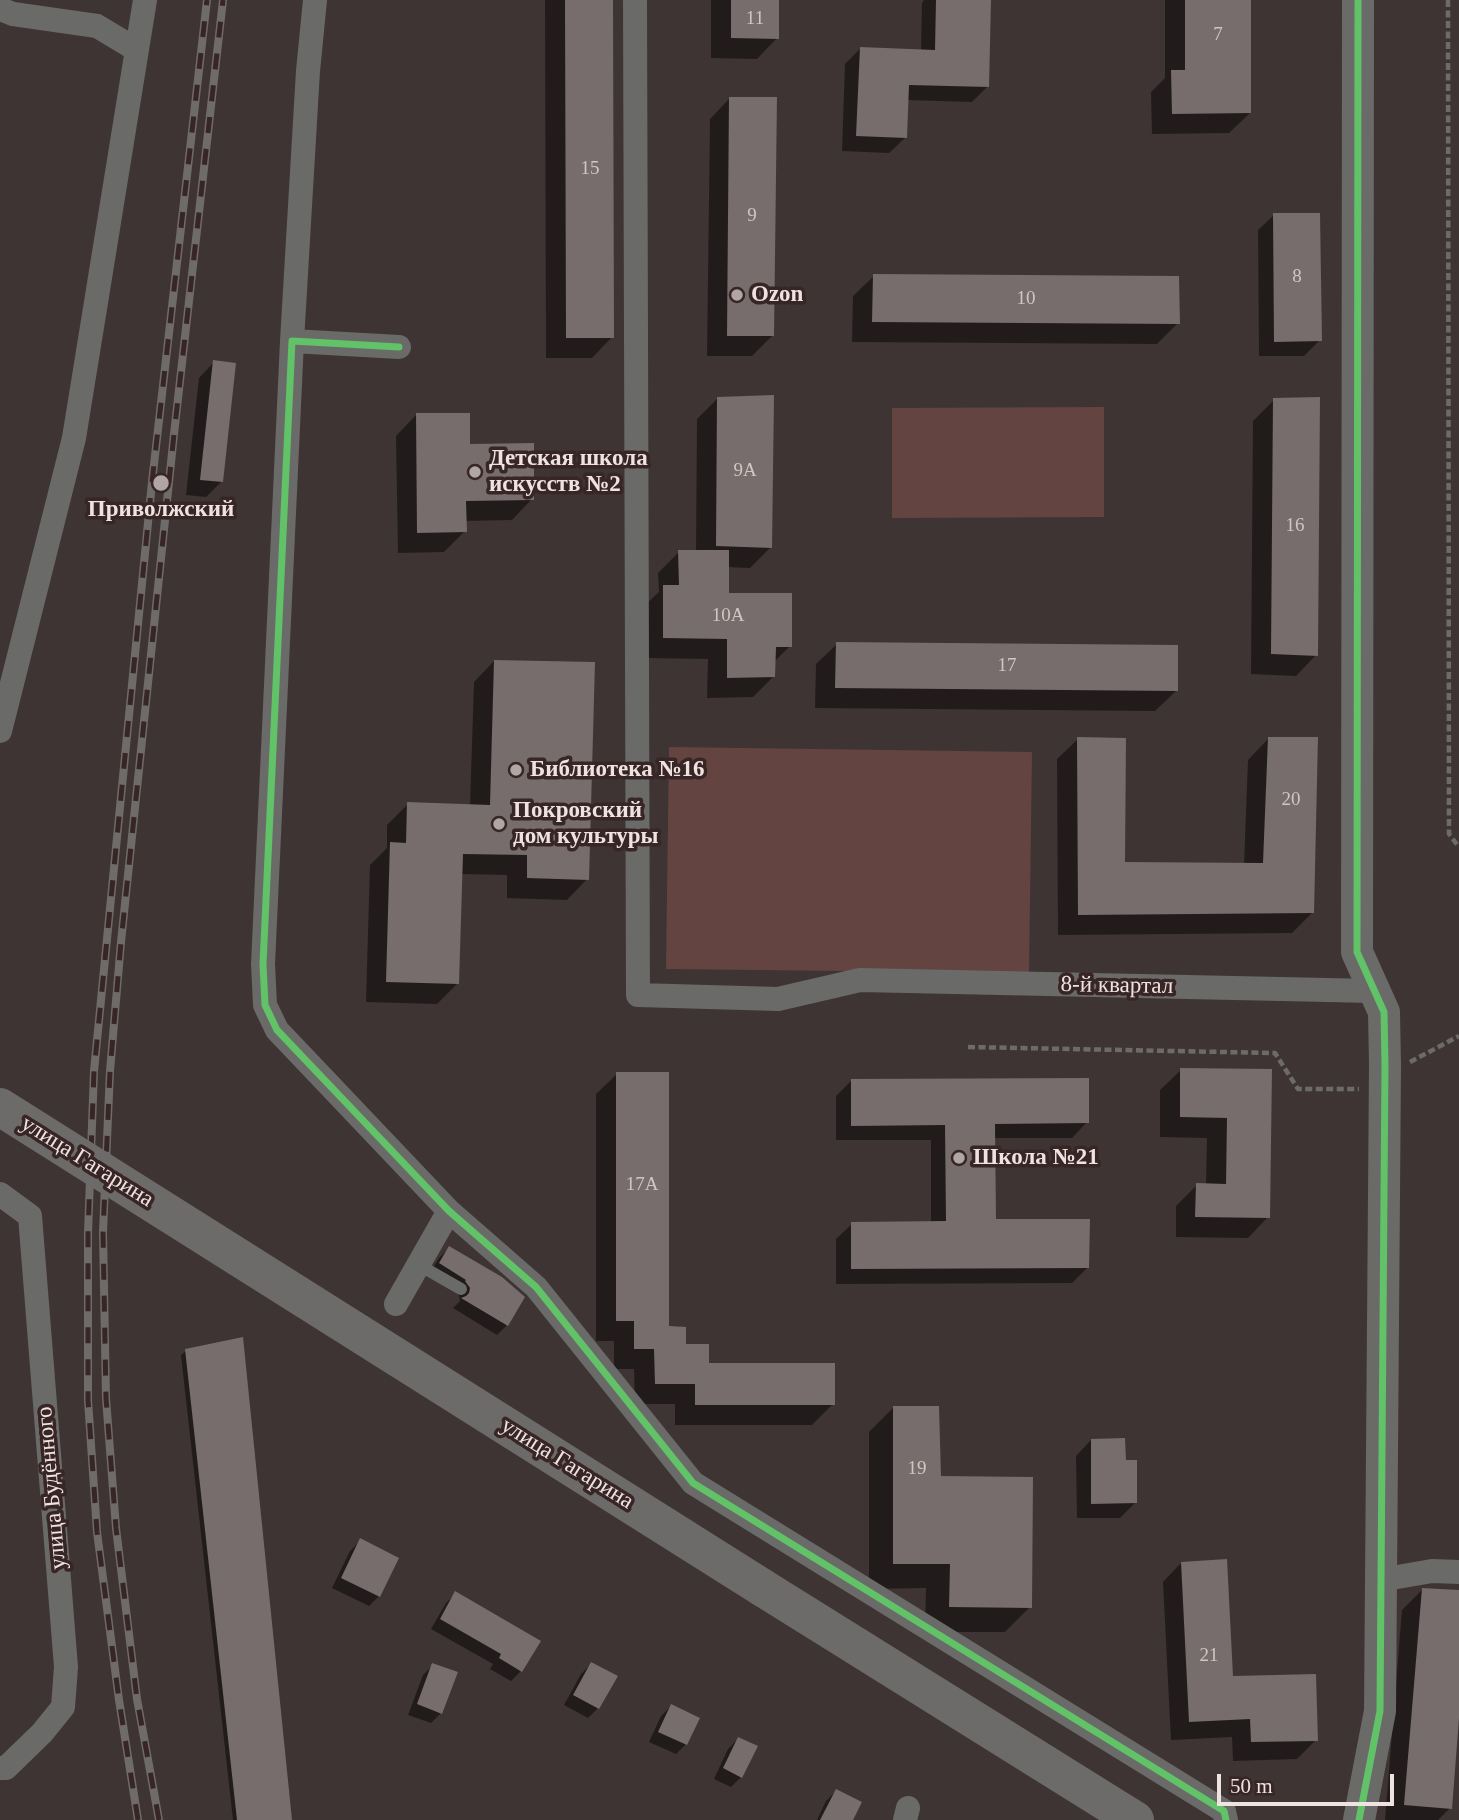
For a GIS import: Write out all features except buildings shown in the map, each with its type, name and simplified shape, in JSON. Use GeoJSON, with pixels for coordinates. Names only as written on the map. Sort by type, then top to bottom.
{"type":"FeatureCollection","features":[{"type":"Feature","properties":{"kind":"main road","name":"улица Гагарина"},"geometry":{"type":"LineString","coordinates":[[0,1107],[1135,1820]]}},
{"type":"Feature","properties":{"kind":"street"},"geometry":{"type":"LineString","coordinates":[[0,731],[74,438],[145,0]]}},
{"type":"Feature","properties":{"kind":"street"},"geometry":{"type":"LineString","coordinates":[[315,0],[308,71],[292,341],[263,964],[265,1005],[276,1030],[449,1210],[536,1287],[693,1483],[1224,1811],[1226,1820]]}},
{"type":"Feature","properties":{"kind":"street","name":"8-й квартал"},"geometry":{"type":"LineString","coordinates":[[635,0],[639,995],[778,999],[860,980],[1374,991]]}},
{"type":"Feature","properties":{"kind":"street"},"geometry":{"type":"LineString","coordinates":[[1358,0],[1357,953],[1384,1012],[1385,1065],[1380,1711],[1359,1820]]}},
{"type":"Feature","properties":{"kind":"street"},"geometry":{"type":"LineString","coordinates":[[0,9],[13,14],[97,26],[137,50]]}},
{"type":"Feature","properties":{"kind":"street"},"geometry":{"type":"LineString","coordinates":[[292,341],[399,347]]}},
{"type":"Feature","properties":{"kind":"street","name":"улица Будённого"},"geometry":{"type":"LineString","coordinates":[[0,1194],[30,1216],[66,1667],[63,1707],[43,1733],[6,1768],[0,1768]]}},
{"type":"Feature","properties":{"kind":"street"},"geometry":{"type":"LineString","coordinates":[[396,1304],[449,1210]]}},
{"type":"Feature","properties":{"kind":"street"},"geometry":{"type":"LineString","coordinates":[[1380,1580],[1432,1571],[1459,1572]]}},
{"type":"Feature","properties":{"kind":"lane"},"geometry":{"type":"LineString","coordinates":[[419,1265],[461,1289]]}},
{"type":"Feature","properties":{"kind":"path"},"geometry":{"type":"LineString","coordinates":[[1448,0],[1449,834],[1459,847]]}},
{"type":"Feature","properties":{"kind":"path"},"geometry":{"type":"LineString","coordinates":[[968,1047],[1276,1053],[1298,1089],[1364,1089],[1371,1066],[1408,1062],[1459,1036]]}},
{"type":"Feature","properties":{"kind":"shaded area"},"geometry":{"type":"Polygon","coordinates":[[[1104,407],[1104,517],[892,518],[892,408],[1104,407]]]}},
{"type":"Feature","properties":{"kind":"shaded area"},"geometry":{"type":"Polygon","coordinates":[[[669,747],[1032,752],[1029,973],[666,969],[669,747]]]}},
{"type":"Feature","properties":{"kind":"railway"},"geometry":{"type":"LineString","coordinates":[[138,1820],[97,1532],[88,1400],[88,1233],[94,1071],[152,482],[207,0]]}},
{"type":"Feature","properties":{"kind":"railway"},"geometry":{"type":"LineString","coordinates":[[159,1820],[137,1699],[116,1528],[106,1398],[103,1232],[110,1071],[121,942],[223,0]]}},
{"type":"Feature","properties":{"kind":"cycle path"},"geometry":{"type":"LineString","coordinates":[[1358,0],[1357,952],[1384,1012],[1385,1065],[1380,1711],[1359,1820]]}},
{"type":"Feature","properties":{"kind":"cycle path"},"geometry":{"type":"LineString","coordinates":[[399,347],[292,341],[263,964],[265,1005],[277,1030],[449,1211],[536,1287],[693,1483],[1224,1811],[1226,1820]]}},
{"type":"Feature","properties":{"kind":"place","name":"Ozon"},"geometry":{"type":"Point","coordinates":[737,295]}},
{"type":"Feature","properties":{"kind":"place","name":"Детская школа искусств №2"},"geometry":{"type":"Point","coordinates":[475,472]}},
{"type":"Feature","properties":{"kind":"place","name":"Приволжский"},"geometry":{"type":"Point","coordinates":[161,483]}},
{"type":"Feature","properties":{"kind":"place","name":"Библиотека №16"},"geometry":{"type":"Point","coordinates":[516,770]}},
{"type":"Feature","properties":{"kind":"place","name":"Покровский дом культуры"},"geometry":{"type":"Point","coordinates":[499,824]}},
{"type":"Feature","properties":{"kind":"place","name":"Школа №21"},"geometry":{"type":"Point","coordinates":[959,1158]}}]}
